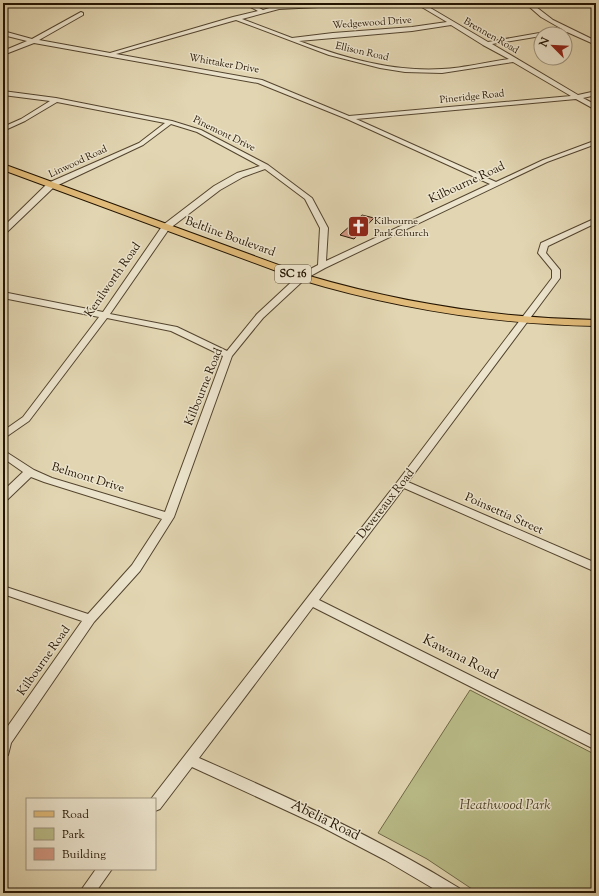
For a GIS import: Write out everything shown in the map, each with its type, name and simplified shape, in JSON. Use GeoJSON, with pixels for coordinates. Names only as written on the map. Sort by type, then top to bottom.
{"type":"FeatureCollection","features":[{"type":"Feature","properties":{"kind":"main road","name":"Beltline Boulevard"},"geometry":{"type":"LineString","coordinates":[[3,167],[302,277],[349,292],[417,307],[464,315],[524,321],[596,323]]}},
{"type":"Feature","properties":{"kind":"street"},"geometry":{"type":"LineString","coordinates":[[246,3],[262,11]]}},
{"type":"Feature","properties":{"kind":"street"},"geometry":{"type":"LineString","coordinates":[[111,54],[279,7],[358,3]]}},
{"type":"Feature","properties":{"kind":"street","name":"Brennen Road"},"geometry":{"type":"LineString","coordinates":[[418,3],[596,108]]}},
{"type":"Feature","properties":{"kind":"street"},"geometry":{"type":"LineString","coordinates":[[528,3],[535,10],[561,26]]}},
{"type":"Feature","properties":{"kind":"street"},"geometry":{"type":"LineString","coordinates":[[3,53],[33,41],[81,14]]}},
{"type":"Feature","properties":{"kind":"street","name":"Ellison Road"},"geometry":{"type":"LineString","coordinates":[[236,18],[349,61],[371,66],[401,70],[455,70],[513,60]]}},
{"type":"Feature","properties":{"kind":"street","name":"Wedgewood Drive"},"geometry":{"type":"LineString","coordinates":[[293,40],[343,33],[407,31],[451,23]]}},
{"type":"Feature","properties":{"kind":"street"},"geometry":{"type":"LineString","coordinates":[[573,32],[596,43]]}},
{"type":"Feature","properties":{"kind":"street","name":"Whittaker Drive"},"geometry":{"type":"LineString","coordinates":[[3,33],[33,41],[260,81],[349,118],[495,184]]}},
{"type":"Feature","properties":{"kind":"street"},"geometry":{"type":"LineString","coordinates":[[486,44],[533,36]]}},
{"type":"Feature","properties":{"kind":"street","name":"Pinemont Drive"},"geometry":{"type":"LineString","coordinates":[[3,93],[56,100],[170,122],[199,131],[266,166],[308,198],[324,228],[322,266]]}},
{"type":"Feature","properties":{"kind":"street","name":"Pineridge Road"},"geometry":{"type":"LineString","coordinates":[[349,118],[578,97],[596,93]]}},
{"type":"Feature","properties":{"kind":"street"},"geometry":{"type":"LineString","coordinates":[[3,129],[23,120],[56,100]]}},
{"type":"Feature","properties":{"kind":"street","name":"Linwood Road"},"geometry":{"type":"LineString","coordinates":[[3,230],[51,185],[142,144],[170,122]]}},
{"type":"Feature","properties":{"kind":"street","name":"Kilbourne Road"},"geometry":{"type":"LineString","coordinates":[[4,744],[90,619],[136,568],[169,517],[228,355],[260,316],[302,277],[322,266],[545,161],[596,142]]}},
{"type":"Feature","properties":{"kind":"street","name":"Kenilworth Road"},"geometry":{"type":"LineString","coordinates":[[3,436],[26,419],[105,315],[166,227],[217,188],[240,175],[266,166]]}},
{"type":"Feature","properties":{"kind":"street","name":"Devereaux Road"},"geometry":{"type":"LineString","coordinates":[[156,804],[402,483],[557,276],[556,270],[542,255],[544,245],[596,220]]}},
{"type":"Feature","properties":{"kind":"street"},"geometry":{"type":"LineString","coordinates":[[3,296],[174,329],[228,355]]}},
{"type":"Feature","properties":{"kind":"street","name":"Belmont Drive"},"geometry":{"type":"LineString","coordinates":[[3,454],[30,472],[48,480],[169,517]]}},
{"type":"Feature","properties":{"kind":"street"},"geometry":{"type":"LineString","coordinates":[[3,497],[30,472]]}},
{"type":"Feature","properties":{"kind":"street","name":"Poinsettia Street"},"geometry":{"type":"LineString","coordinates":[[402,483],[596,568]]}},
{"type":"Feature","properties":{"kind":"street"},"geometry":{"type":"LineString","coordinates":[[3,590],[90,619]]}},
{"type":"Feature","properties":{"kind":"street","name":"Kawana Road"},"geometry":{"type":"LineString","coordinates":[[311,601],[596,744]]}},
{"type":"Feature","properties":{"kind":"street","name":"Abelia Road"},"geometry":{"type":"LineString","coordinates":[[190,760],[259,790],[367,842],[421,872],[454,893]]}},
{"type":"Feature","properties":{"kind":"street"},"geometry":{"type":"LineString","coordinates":[[86,893],[104,870]]}},
{"type":"Feature","properties":{"kind":"green space","name":"Heathwood Park"},"geometry":{"type":"Polygon","coordinates":[[[470,690],[596,755],[596,893],[478,893],[427,859],[378,833],[470,690]]]}},
{"type":"Feature","properties":{"kind":"building","name":"Kilbourne Park Church"},"geometry":{"type":"Polygon","coordinates":[[[362,215],[374,218],[354,239],[340,235],[362,215]]]}},
{"type":"Feature","properties":{"kind":"place","name":"Kilbourne Park Church"},"geometry":{"type":"Point","coordinates":[359,227]}}]}
